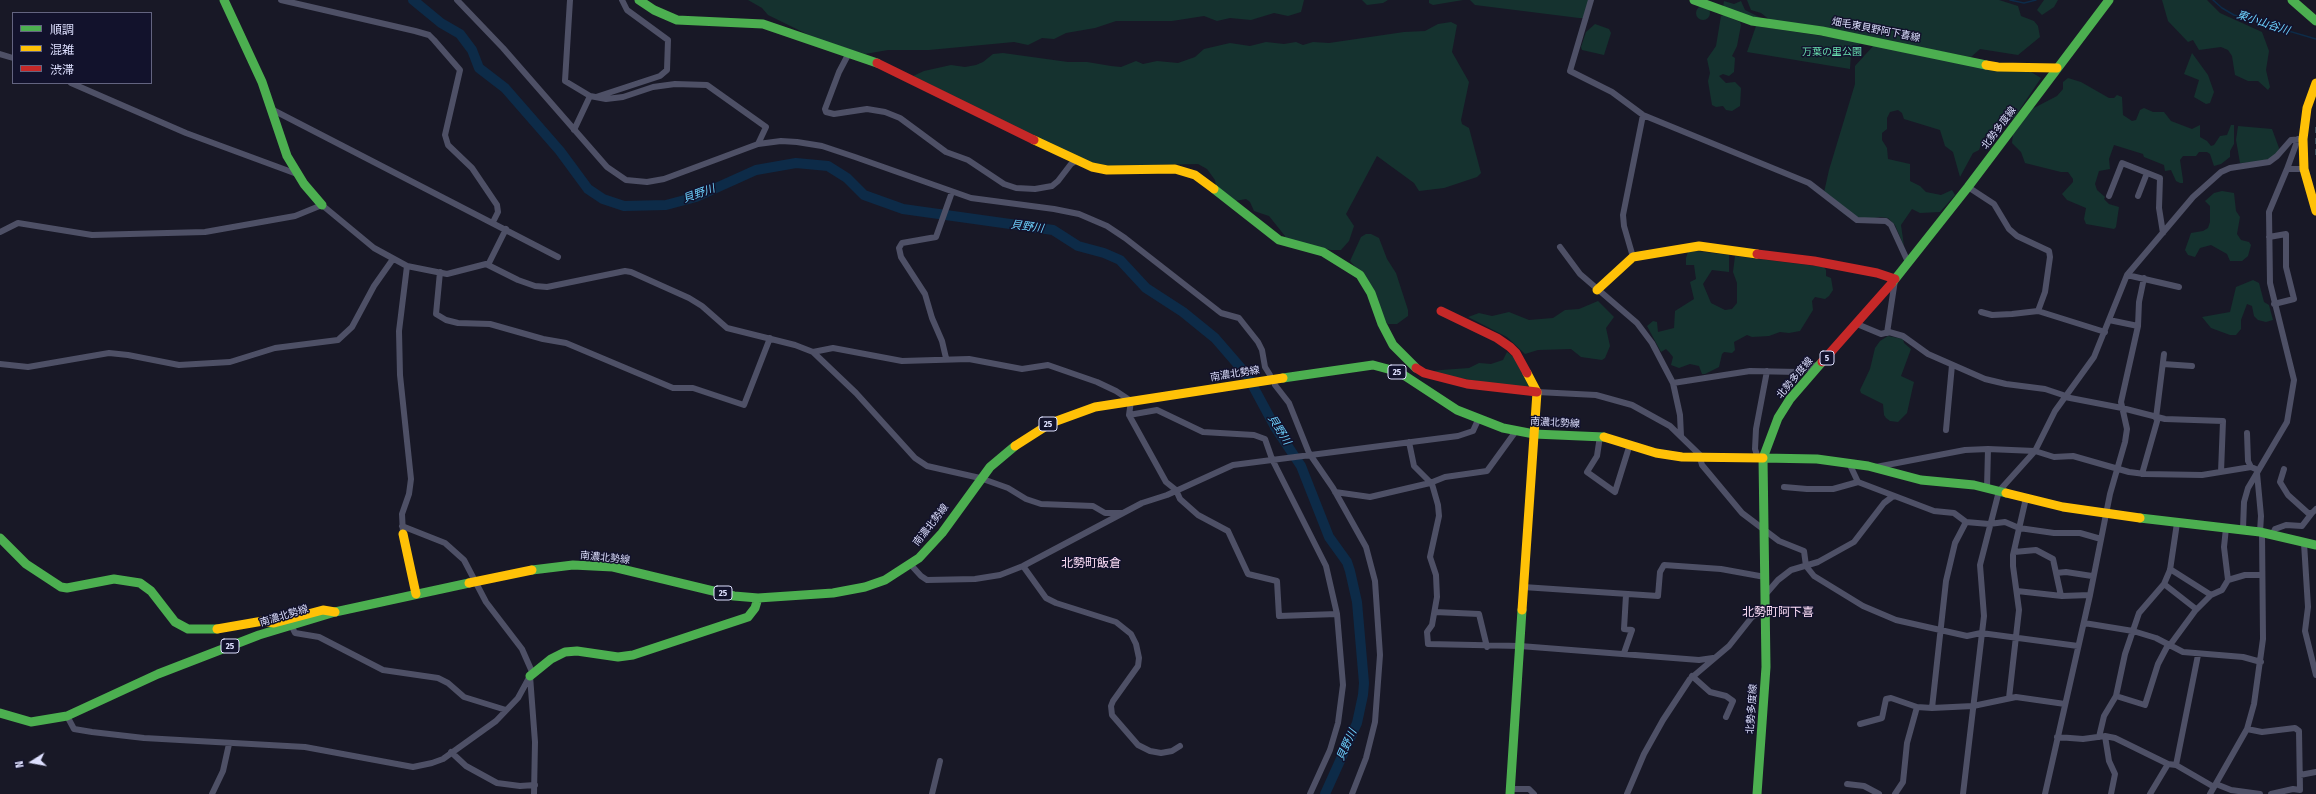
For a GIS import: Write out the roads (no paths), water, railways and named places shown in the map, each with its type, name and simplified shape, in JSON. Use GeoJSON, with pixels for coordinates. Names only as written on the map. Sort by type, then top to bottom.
{"type":"FeatureCollection","features":[{"type":"Feature","properties":{"kind":"street"},"geometry":{"type":"LineString","coordinates":[[224,0],[262,82],[273,110],[287,156],[297,174],[322,205],[374,248],[393,259],[407,266],[447,274],[469,267],[488,265],[524,282],[535,286],[547,287],[625,271],[631,272],[689,298],[702,306],[727,328],[770,338],[813,352],[856,393],[915,458],[927,466],[980,478],[1008,488],[1026,499],[1041,504],[1093,506],[1106,513],[1122,513]]}},
{"type":"Feature","properties":{"kind":"street"},"geometry":{"type":"LineString","coordinates":[[281,0],[414,31],[429,35],[434,40],[460,70],[445,135],[448,145],[472,168],[497,205],[498,212],[492,222]]}},
{"type":"Feature","properties":{"kind":"street"},"geometry":{"type":"LineString","coordinates":[[457,0],[503,48],[574,130],[617,176],[633,181],[648,182],[664,179],[758,144],[781,141],[822,146],[952,193],[971,198],[1054,209],[1079,214],[1107,226],[1149,255],[1221,313],[1239,318],[1258,342],[1262,350],[1268,377]]}},
{"type":"Feature","properties":{"kind":"street"},"geometry":{"type":"LineString","coordinates":[[570,0],[565,81],[592,97],[606,100],[623,97],[653,87],[675,84],[707,85],[766,127],[758,144]]}},
{"type":"Feature","properties":{"kind":"street"},"geometry":{"type":"LineString","coordinates":[[574,130],[592,97],[660,76],[667,70],[668,40],[628,10],[622,0]]}},
{"type":"Feature","properties":{"kind":"street"},"geometry":{"type":"LineString","coordinates":[[639,0],[654,10],[677,20],[764,24],[878,63],[1076,161],[1106,170],[1175,169],[1195,175],[1279,240],[1323,252],[1360,275],[1371,293],[1382,324],[1393,345],[1414,367],[1424,373],[1467,384],[1537,392],[1596,395],[1614,399],[1658,418],[1681,436],[1702,458],[1702,465],[1742,513],[1779,540],[1804,550],[1806,566],[1814,576],[1863,606],[1896,620],[1967,636],[1981,633],[2078,646]]}},
{"type":"Feature","properties":{"kind":"street"},"geometry":{"type":"LineString","coordinates":[[1591,0],[1570,71],[1612,92],[1643,115],[1809,183],[1857,220],[1886,221],[1891,225],[1908,262]]}},
{"type":"Feature","properties":{"kind":"street","name":"畑毛東貝野阿下喜線"},"geometry":{"type":"LineString","coordinates":[[1694,0],[1726,11],[1739,18],[1752,21],[1822,31],[1998,67],[2057,68]]}},
{"type":"Feature","properties":{"kind":"street","name":"北勢多度線"},"geometry":{"type":"LineString","coordinates":[[1756,794],[1766,667],[1764,530],[1760,458],[1778,418],[1790,399],[1858,324],[1895,279],[1968,187],[2109,0]]}},
{"type":"Feature","properties":{"kind":"street"},"geometry":{"type":"LineString","coordinates":[[2292,0],[2316,21]]}},
{"type":"Feature","properties":{"kind":"street"},"geometry":{"type":"LineString","coordinates":[[849,53],[836,79],[825,109],[826,112],[834,114],[867,109],[885,112],[900,118],[946,152],[968,160],[1004,184],[1016,188],[1035,189],[1052,186],[1058,181],[1071,164],[1076,161]]}},
{"type":"Feature","properties":{"kind":"street"},"geometry":{"type":"LineString","coordinates":[[0,54],[12,58]]}},
{"type":"Feature","properties":{"kind":"street"},"geometry":{"type":"LineString","coordinates":[[2243,529],[2245,498],[2257,471],[2287,422],[2294,380],[2270,283],[2268,237],[2269,212],[2300,139],[2307,108],[2316,83]]}},
{"type":"Feature","properties":{"kind":"street"},"geometry":{"type":"LineString","coordinates":[[73,84],[186,133],[297,174]]}},
{"type":"Feature","properties":{"kind":"street"},"geometry":{"type":"LineString","coordinates":[[273,110],[558,257]]}},
{"type":"Feature","properties":{"kind":"street"},"geometry":{"type":"LineString","coordinates":[[1633,257],[1624,226],[1623,215],[1643,115]]}},
{"type":"Feature","properties":{"kind":"street"},"geometry":{"type":"LineString","coordinates":[[2300,139],[2304,168],[2316,211]]}},
{"type":"Feature","properties":{"kind":"street"},"geometry":{"type":"LineString","coordinates":[[1963,794],[1984,616],[1980,566],[1989,524],[1999,491],[2035,451],[2065,396],[2094,357],[2127,275],[2193,197],[2213,178],[2230,168],[2269,162],[2277,156],[2291,140],[2300,139]]}},
{"type":"Feature","properties":{"kind":"street"},"geometry":{"type":"LineString","coordinates":[[2109,196],[2122,163],[2160,178],[2159,208],[2163,233]]}},
{"type":"Feature","properties":{"kind":"street"},"geometry":{"type":"LineString","coordinates":[[2287,169],[2304,168]]}},
{"type":"Feature","properties":{"kind":"street"},"geometry":{"type":"LineString","coordinates":[[2138,196],[2146,173]]}},
{"type":"Feature","properties":{"kind":"street"},"geometry":{"type":"LineString","coordinates":[[1968,187],[1994,204],[2009,229],[2017,236],[2049,251],[2050,257],[2045,292],[2038,311]]}},
{"type":"Feature","properties":{"kind":"street"},"geometry":{"type":"LineString","coordinates":[[946,358],[942,341],[932,318],[925,294],[901,257],[899,248],[902,243],[936,237],[952,193]]}},
{"type":"Feature","properties":{"kind":"street"},"geometry":{"type":"LineString","coordinates":[[0,232],[18,223],[92,235],[205,232],[295,216],[322,205]]}},
{"type":"Feature","properties":{"kind":"street"},"geometry":{"type":"LineString","coordinates":[[488,265],[506,229]]}},
{"type":"Feature","properties":{"kind":"street"},"geometry":{"type":"LineString","coordinates":[[2268,237],[2286,234],[2286,267],[2294,299],[2274,304]]}},
{"type":"Feature","properties":{"kind":"street"},"geometry":{"type":"LineString","coordinates":[[1597,290],[1633,257],[1699,246],[1814,261],[1877,273],[1895,279],[1888,333]]}},
{"type":"Feature","properties":{"kind":"street"},"geometry":{"type":"LineString","coordinates":[[1560,247],[1580,274],[1637,323],[1652,343],[1673,383],[1680,415],[1681,436]]}},
{"type":"Feature","properties":{"kind":"street"},"geometry":{"type":"LineString","coordinates":[[0,364],[28,367],[109,354],[128,355],[179,365],[230,362],[275,348],[338,340],[352,327],[374,286],[393,259]]}},
{"type":"Feature","properties":{"kind":"street"},"geometry":{"type":"LineString","coordinates":[[407,266],[400,306],[399,356],[411,483],[402,514],[402,530],[416,594]]}},
{"type":"Feature","properties":{"kind":"street"},"geometry":{"type":"LineString","coordinates":[[440,272],[436,314],[446,320],[458,323],[490,324],[543,339],[566,343],[673,388],[693,388],[744,405],[770,338]]}},
{"type":"Feature","properties":{"kind":"street"},"geometry":{"type":"LineString","coordinates":[[2127,275],[2180,287]]}},
{"type":"Feature","properties":{"kind":"street"},"geometry":{"type":"LineString","coordinates":[[2046,794],[2057,737],[2084,624],[2092,576],[2110,494],[2119,469],[2127,431],[2122,408],[2126,377],[2138,326],[2139,297],[2144,278]]}},
{"type":"Feature","properties":{"kind":"street"},"geometry":{"type":"LineString","coordinates":[[1441,311],[1497,338],[1510,347],[1516,353],[1537,392],[1510,792],[1529,789],[1534,794]]}},
{"type":"Feature","properties":{"kind":"street"},"geometry":{"type":"LineString","coordinates":[[1980,312],[1992,315],[2038,311],[2105,332]]}},
{"type":"Feature","properties":{"kind":"street"},"geometry":{"type":"LineString","coordinates":[[2109,320],[2138,326]]}},
{"type":"Feature","properties":{"kind":"street"},"geometry":{"type":"LineString","coordinates":[[1858,324],[1881,334],[1888,333],[1903,336],[1928,354],[1952,366],[1985,379],[2006,384],[2045,389],[2065,396],[2122,408],[2157,418],[2180,421],[2223,421],[2221,472]]}},
{"type":"Feature","properties":{"kind":"street"},"geometry":{"type":"LineString","coordinates":[[813,352],[833,348],[902,360],[946,358],[969,359],[1022,369],[1048,365],[1097,382],[1132,401],[1129,415],[1166,482],[1176,490],[1180,499],[1198,515],[1228,531],[1248,574],[1277,581],[1278,616],[1337,614]]}},
{"type":"Feature","properties":{"kind":"street"},"geometry":{"type":"LineString","coordinates":[[2142,474],[2157,418],[2164,354]]}},
{"type":"Feature","properties":{"kind":"street"},"geometry":{"type":"LineString","coordinates":[[1673,383],[1734,373],[1767,371],[1798,372],[1822,363]]}},
{"type":"Feature","properties":{"kind":"street"},"geometry":{"type":"LineString","coordinates":[[2163,364],[2192,366]]}},
{"type":"Feature","properties":{"kind":"street","name":"南濃北勢線"},"geometry":{"type":"LineString","coordinates":[[0,713],[16,719],[31,722],[46,721],[68,716],[189,661],[290,625],[335,612],[532,570],[572,566],[613,567],[734,596],[758,598],[849,591],[885,580],[911,565],[930,548],[942,533],[980,478],[1010,449],[1051,423],[1095,407],[1232,385],[1268,377],[1356,366],[1382,367],[1406,376],[1447,404],[1478,420],[1534,434],[1600,436],[1663,454],[1702,458],[1800,458],[1849,463],[1873,467],[1921,480],[1987,488],[2026,498],[2106,514],[2177,523],[2243,529],[2316,545]]}},
{"type":"Feature","properties":{"kind":"street"},"geometry":{"type":"LineString","coordinates":[[1946,430],[1952,366]]}},
{"type":"Feature","properties":{"kind":"street"},"geometry":{"type":"LineString","coordinates":[[1760,458],[1755,449],[1756,429],[1767,371]]}},
{"type":"Feature","properties":{"kind":"street"},"geometry":{"type":"LineString","coordinates":[[1275,385],[1288,403],[1309,453],[1335,492],[1370,560],[1379,630],[1380,655],[1375,722],[1366,758],[1352,794]]}},
{"type":"Feature","properties":{"kind":"street"},"geometry":{"type":"LineString","coordinates":[[1129,415],[1157,410],[1203,432],[1260,436],[1265,439],[1272,458],[1326,566],[1337,614],[1342,647],[1342,702],[1330,750],[1310,794]]}},
{"type":"Feature","properties":{"kind":"street"},"geometry":{"type":"LineString","coordinates":[[911,565],[921,576],[938,581],[1000,575],[1023,566],[1122,513],[1233,464],[1470,433],[1478,420]]}},
{"type":"Feature","properties":{"kind":"street"},"geometry":{"type":"LineString","coordinates":[[1335,492],[1370,497],[1430,483],[1445,477],[1487,471],[1516,430]]}},
{"type":"Feature","properties":{"kind":"street"},"geometry":{"type":"LineString","coordinates":[[2247,433],[2248,461],[2251,467],[2257,471]]}},
{"type":"Feature","properties":{"kind":"street"},"geometry":{"type":"LineString","coordinates":[[1600,436],[1597,456],[1587,472],[1615,492],[1630,444]]}},
{"type":"Feature","properties":{"kind":"street"},"geometry":{"type":"LineString","coordinates":[[1409,442],[1414,466],[1430,483],[1438,505],[1439,516],[1430,557],[1437,581],[1435,612],[1432,625],[1427,632],[1428,644],[1487,647],[1520,646],[1698,660],[1713,658]]}},
{"type":"Feature","properties":{"kind":"street"},"geometry":{"type":"LineString","coordinates":[[1873,467],[1965,450],[1988,449],[2035,451],[2054,457],[2073,456],[2142,474],[2202,475],[2251,467]]}},
{"type":"Feature","properties":{"kind":"street"},"geometry":{"type":"LineString","coordinates":[[1987,488],[1988,449]]}},
{"type":"Feature","properties":{"kind":"street"},"geometry":{"type":"LineString","coordinates":[[1849,463],[1858,482]]}},
{"type":"Feature","properties":{"kind":"street"},"geometry":{"type":"LineString","coordinates":[[2284,469],[2280,482],[2288,496],[2308,513],[2314,511]]}},
{"type":"Feature","properties":{"kind":"street"},"geometry":{"type":"LineString","coordinates":[[2210,794],[2247,729],[2254,704],[2261,662],[2264,639],[2261,516],[2257,471]]}},
{"type":"Feature","properties":{"kind":"street"},"geometry":{"type":"LineString","coordinates":[[1784,487],[1833,489],[1858,482],[1882,490],[1892,497],[1934,511],[1954,513],[1966,522],[1989,524],[2005,522],[2019,528],[2054,533],[2080,533],[2101,539]]}},
{"type":"Feature","properties":{"kind":"street"},"geometry":{"type":"LineString","coordinates":[[1765,595],[1778,580],[1792,570],[1806,566],[1840,551],[1854,542],[1884,503],[1892,497]]}},
{"type":"Feature","properties":{"kind":"street"},"geometry":{"type":"LineString","coordinates":[[2009,698],[2019,610],[2013,566],[2014,552],[2026,498]]}},
{"type":"Feature","properties":{"kind":"street"},"geometry":{"type":"LineString","coordinates":[[2272,535],[2275,528],[2286,525],[2302,526],[2314,511]]}},
{"type":"Feature","properties":{"kind":"street"},"geometry":{"type":"LineString","coordinates":[[1932,708],[1946,581],[1955,543],[1966,522]]}},
{"type":"Feature","properties":{"kind":"street"},"geometry":{"type":"LineString","coordinates":[[2111,794],[2115,774],[2109,761],[2102,737],[2104,716],[2116,696],[2125,654],[2139,613],[2164,584],[2170,569],[2177,523]]}},
{"type":"Feature","properties":{"kind":"street"},"geometry":{"type":"LineString","coordinates":[[2116,696],[2145,705],[2158,664],[2169,645],[2196,609],[2211,595],[2222,590],[2228,580],[2224,546],[2226,528]]}},
{"type":"Feature","properties":{"kind":"street"},"geometry":{"type":"LineString","coordinates":[[402,530],[445,543],[464,560],[486,602],[522,649],[532,675],[535,742],[534,794]]}},
{"type":"Feature","properties":{"kind":"street"},"geometry":{"type":"LineString","coordinates":[[0,538],[26,564],[61,588],[114,579],[140,583],[150,591],[175,622],[188,629],[205,630],[237,627],[263,621],[274,623],[323,610],[335,612]]}},
{"type":"Feature","properties":{"kind":"street"},"geometry":{"type":"LineString","coordinates":[[2304,543],[2308,607],[2305,632],[2316,675]]}},
{"type":"Feature","properties":{"kind":"street"},"geometry":{"type":"LineString","coordinates":[[2014,552],[2036,550],[2053,559],[2061,596]]}},
{"type":"Feature","properties":{"kind":"street"},"geometry":{"type":"LineString","coordinates":[[1523,587],[1658,596],[1660,572],[1664,565],[1722,569],[1765,577]]}},
{"type":"Feature","properties":{"kind":"street"},"geometry":{"type":"LineString","coordinates":[[1023,566],[1046,598],[1056,603],[1116,622],[1131,634],[1136,644],[1139,658],[1138,666],[1110,706],[1112,714],[1138,745],[1150,751],[1161,753],[1172,751],[1180,746]]}},
{"type":"Feature","properties":{"kind":"street"},"geometry":{"type":"LineString","coordinates":[[2170,569],[2211,595]]}},
{"type":"Feature","properties":{"kind":"street"},"geometry":{"type":"LineString","coordinates":[[2056,573],[2066,572],[2092,576]]}},
{"type":"Feature","properties":{"kind":"street"},"geometry":{"type":"LineString","coordinates":[[2228,580],[2245,575],[2262,575]]}},
{"type":"Feature","properties":{"kind":"street"},"geometry":{"type":"LineString","coordinates":[[2164,584],[2196,609]]}},
{"type":"Feature","properties":{"kind":"street"},"geometry":{"type":"LineString","coordinates":[[2017,591],[2061,596],[2090,595]]}},
{"type":"Feature","properties":{"kind":"street"},"geometry":{"type":"LineString","coordinates":[[1624,653],[1632,630],[1624,629],[1626,595]]}},
{"type":"Feature","properties":{"kind":"street"},"geometry":{"type":"LineString","coordinates":[[68,716],[74,729],[144,738],[229,744],[305,747],[413,766],[432,764],[443,759],[496,721],[518,698],[532,675],[551,659],[565,652],[577,651],[618,656],[633,655],[748,617],[755,608],[758,598]]}},
{"type":"Feature","properties":{"kind":"street"},"geometry":{"type":"LineString","coordinates":[[1627,794],[1644,754],[1663,720],[1692,676],[1729,646],[1752,617],[1766,610]]}},
{"type":"Feature","properties":{"kind":"street"},"geometry":{"type":"LineString","coordinates":[[1435,612],[1479,614],[1487,647]]}},
{"type":"Feature","properties":{"kind":"street"},"geometry":{"type":"LineString","coordinates":[[2084,624],[2133,631],[2183,652],[2198,655],[2243,657],[2261,662]]}},
{"type":"Feature","properties":{"kind":"street"},"geometry":{"type":"LineString","coordinates":[[290,625],[294,633],[319,637],[383,670],[438,678],[448,683],[464,697],[506,710]]}},
{"type":"Feature","properties":{"kind":"street"},"geometry":{"type":"LineString","coordinates":[[2176,765],[2198,655]]}},
{"type":"Feature","properties":{"kind":"street"},"geometry":{"type":"LineString","coordinates":[[1692,676],[1710,692],[1726,696],[1733,701],[1726,717]]}},
{"type":"Feature","properties":{"kind":"street"},"geometry":{"type":"LineString","coordinates":[[1860,724],[1882,718],[1886,699],[1891,698],[1917,707],[1932,708],[1973,706],[2016,697],[2065,704]]}},
{"type":"Feature","properties":{"kind":"street"},"geometry":{"type":"LineString","coordinates":[[1895,794],[1903,782],[1907,743],[1917,707]]}},
{"type":"Feature","properties":{"kind":"street"},"geometry":{"type":"LineString","coordinates":[[2247,729],[2262,732],[2298,729],[2300,775],[2299,792],[2271,794]]}},
{"type":"Feature","properties":{"kind":"street"},"geometry":{"type":"LineString","coordinates":[[2057,737],[2083,740],[2102,737],[2115,738],[2168,764],[2176,765],[2215,785],[2231,790],[2260,794]]}},
{"type":"Feature","properties":{"kind":"street"},"geometry":{"type":"LineString","coordinates":[[212,794],[223,771],[229,744]]}},
{"type":"Feature","properties":{"kind":"street"},"geometry":{"type":"LineString","coordinates":[[451,752],[471,769],[497,783],[520,786],[535,785]]}},
{"type":"Feature","properties":{"kind":"street"},"geometry":{"type":"LineString","coordinates":[[932,794],[940,761]]}},
{"type":"Feature","properties":{"kind":"street"},"geometry":{"type":"LineString","coordinates":[[2150,794],[2168,764]]}},
{"type":"Feature","properties":{"kind":"street"},"geometry":{"type":"LineString","coordinates":[[2300,775],[2316,772]]}},
{"type":"Feature","properties":{"kind":"street"},"geometry":{"type":"LineString","coordinates":[[1847,784],[1864,786],[1879,794]]}},
{"type":"Feature","properties":{"kind":"waterway","name":"貝野川"},"geometry":{"type":"LineString","coordinates":[[413,0],[441,23],[460,34],[472,50],[479,68],[505,88],[560,151],[588,189],[603,199],[624,206],[666,205],[696,197],[756,170],[796,163],[828,166],[847,178],[864,195],[903,209],[1053,230],[1078,246],[1104,253],[1120,260],[1146,288],[1183,312],[1215,338],[1247,375],[1275,427],[1301,466],[1329,537],[1347,562],[1350,571],[1357,602],[1364,683],[1363,695],[1357,723],[1325,794]]}},
{"type":"Feature","properties":{"kind":"waterway","name":"東小山谷川"},"geometry":{"type":"LineString","coordinates":[[2010,0],[2024,3],[2036,0]]}},
{"type":"Feature","properties":{"kind":"waterway","name":"東小山谷川"},"geometry":{"type":"LineString","coordinates":[[2213,0],[2222,8],[2234,15],[2316,39]]}},
{"type":"Feature","properties":{"kind":"railway"},"geometry":{"type":"LineString","coordinates":[[2316,127],[2316,158]]}},
{"type":"Feature","properties":{"kind":"district","name":"北勢町飯倉"},"geometry":{"type":"Point","coordinates":[1091,564]}},
{"type":"Feature","properties":{"kind":"district","name":"北勢町阿下喜"},"geometry":{"type":"Point","coordinates":[1778,613]}},
{"type":"Feature","properties":{"kind":"park label","name":"万葉の里公園"},"geometry":{"type":"Point","coordinates":[1832,52]}}]}
